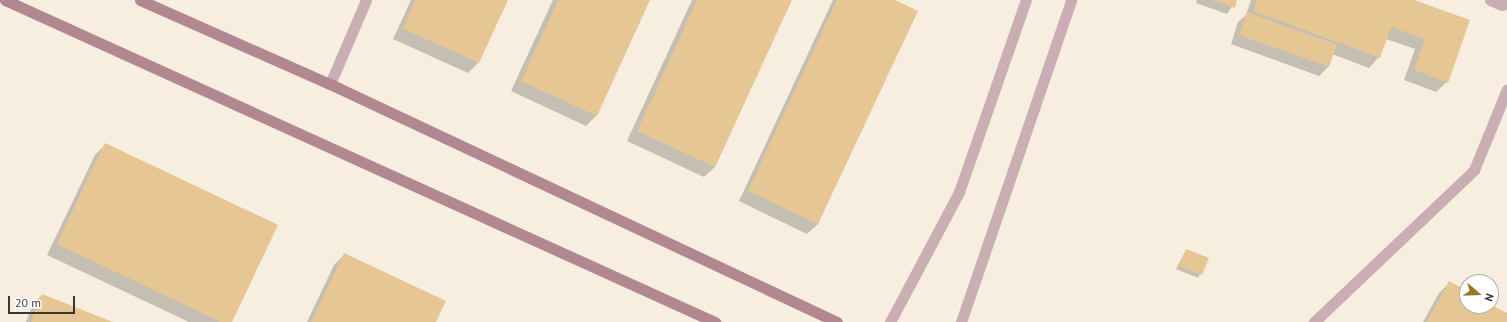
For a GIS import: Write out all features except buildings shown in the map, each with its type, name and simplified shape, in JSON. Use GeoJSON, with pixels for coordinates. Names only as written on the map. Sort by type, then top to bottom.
{"type":"FeatureCollection","features":[{"type":"Feature","properties":{"kind":"main road"},"geometry":{"type":"LineString","coordinates":[[5,0],[714,322]]}},
{"type":"Feature","properties":{"kind":"main road"},"geometry":{"type":"LineString","coordinates":[[140,0],[330,84],[837,322]]}},
{"type":"Feature","properties":{"kind":"street"},"geometry":{"type":"LineString","coordinates":[[330,84],[366,0]]}},
{"type":"Feature","properties":{"kind":"street"},"geometry":{"type":"LineString","coordinates":[[890,322],[959,192],[1026,0]]}},
{"type":"Feature","properties":{"kind":"street"},"geometry":{"type":"LineString","coordinates":[[960,322],[1071,0]]}},
{"type":"Feature","properties":{"kind":"street"},"geometry":{"type":"LineString","coordinates":[[1490,0],[1502,5],[1504,0]]}},
{"type":"Feature","properties":{"kind":"street"},"geometry":{"type":"LineString","coordinates":[[1314,322],[1474,170],[1507,89]]}},
{"type":"Feature","properties":{"kind":"shaded area"},"geometry":{"type":"Polygon","coordinates":[[[0,0],[1507,0],[1507,322],[0,322],[0,0]]]}}]}
